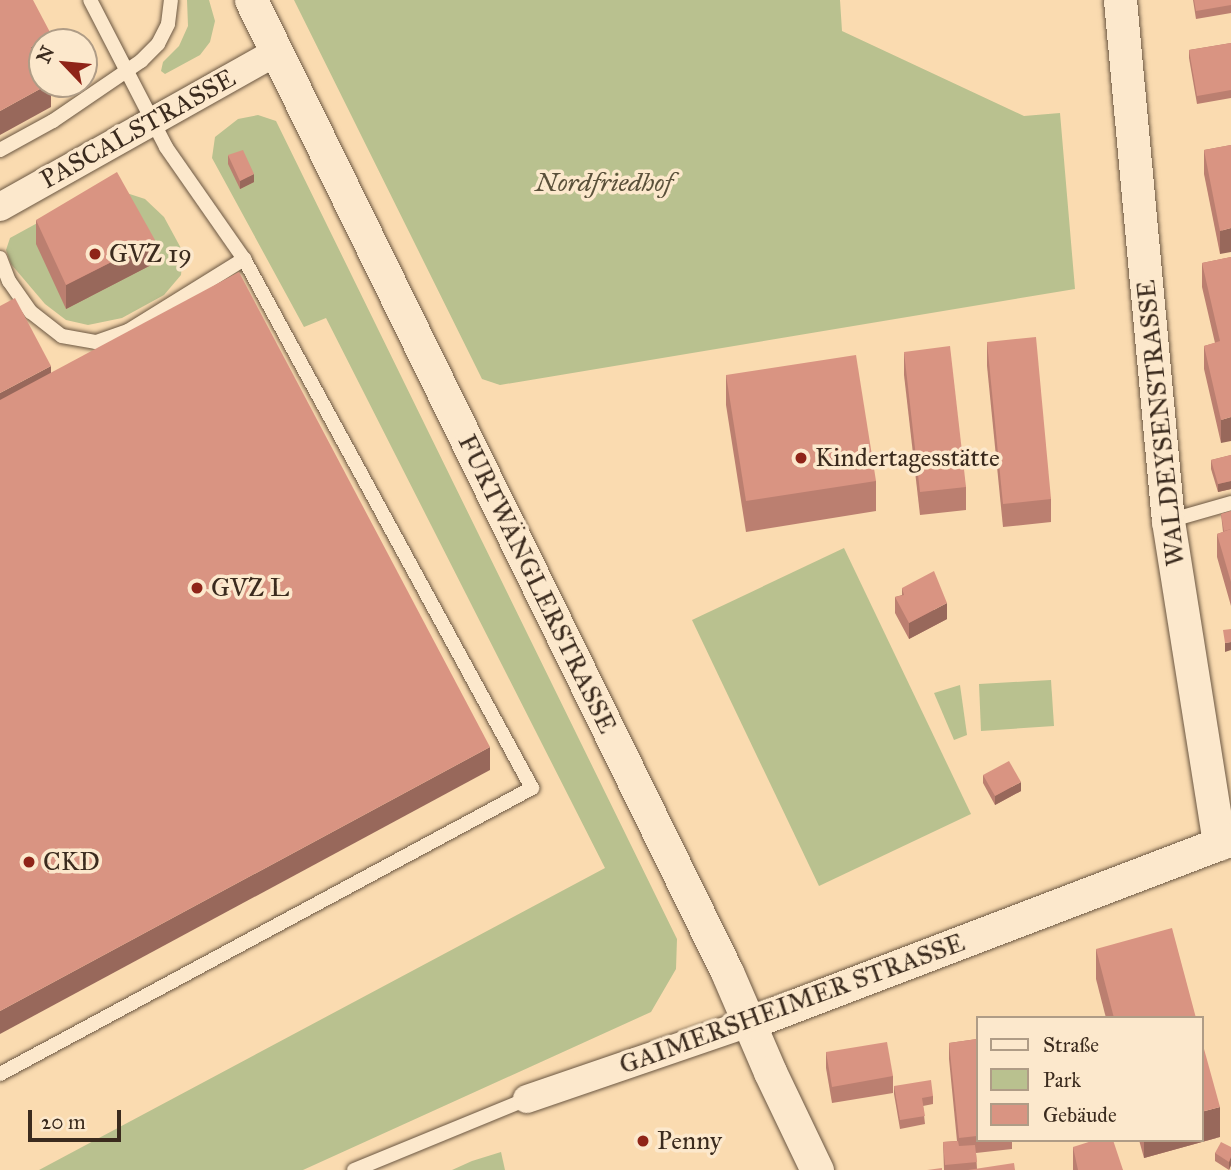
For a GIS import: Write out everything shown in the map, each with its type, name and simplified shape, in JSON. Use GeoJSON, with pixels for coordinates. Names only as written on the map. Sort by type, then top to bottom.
{"type":"FeatureCollection","features":[{"type":"Feature","properties":{"kind":"street","name":"FURTWÄNGLERSTRASSE"},"geometry":{"type":"LineString","coordinates":[[251,0],[722,960],[817,1170]]}},
{"type":"Feature","properties":{"kind":"street","name":"WALDEYSENSTRASSE"},"geometry":{"type":"LineString","coordinates":[[1120,0],[1168,521],[1225,841]]}},
{"type":"Feature","properties":{"kind":"street","name":"PASCALSTRASSE"},"geometry":{"type":"LineString","coordinates":[[0,207],[276,52]]}},
{"type":"Feature","properties":{"kind":"street","name":"GAIMERSHEIMER STRASSE"},"geometry":{"type":"LineString","coordinates":[[527,1099],[750,1023],[1225,841]]}},
{"type":"Feature","properties":{"kind":"lane"},"geometry":{"type":"LineString","coordinates":[[0,1074],[531,788],[244,260],[152,121],[90,0]]}},
{"type":"Feature","properties":{"kind":"lane"},"geometry":{"type":"LineString","coordinates":[[0,150],[53,121],[126,71],[158,44],[168,24],[171,0]]}},
{"type":"Feature","properties":{"kind":"lane"},"geometry":{"type":"LineString","coordinates":[[0,258],[5,283],[31,312],[62,336],[96,342],[128,331],[244,260]]}},
{"type":"Feature","properties":{"kind":"lane"},"geometry":{"type":"LineString","coordinates":[[1168,521],[1231,503]]}},
{"type":"Feature","properties":{"kind":"lane","name":"GAIMERSHEIMER STRASSE"},"geometry":{"type":"LineString","coordinates":[[354,1170],[527,1099]]}},
{"type":"Feature","properties":{"kind":"green space"},"geometry":{"type":"Polygon","coordinates":[[[187,0],[209,0],[215,21],[210,42],[200,55],[165,74],[161,71],[163,62],[179,46],[188,26],[187,0]]]}},
{"type":"Feature","properties":{"kind":"green space","name":"Nordfriedhof"},"geometry":{"type":"Polygon","coordinates":[[[294,0],[840,0],[842,31],[1024,116],[1060,113],[1075,289],[500,385],[482,379],[294,0]]]}},
{"type":"Feature","properties":{"kind":"green space"},"geometry":{"type":"Polygon","coordinates":[[[258,115],[276,121],[677,939],[676,969],[651,1012],[303,1170],[39,1170],[605,868],[326,318],[304,327],[212,158],[215,137],[238,119],[258,115]]]}},
{"type":"Feature","properties":{"kind":"green space"},"geometry":{"type":"Polygon","coordinates":[[[105,186],[145,199],[164,217],[183,252],[181,275],[164,295],[122,318],[88,325],[66,320],[45,304],[11,264],[6,250],[10,238],[105,186]]]}},
{"type":"Feature","properties":{"kind":"green space"},"geometry":{"type":"Polygon","coordinates":[[[844,548],[971,814],[819,886],[692,620],[844,548]]]}},
{"type":"Feature","properties":{"kind":"green space"},"geometry":{"type":"Polygon","coordinates":[[[1051,680],[1054,726],[981,731],[979,684],[1051,680]]]}},
{"type":"Feature","properties":{"kind":"green space"},"geometry":{"type":"Polygon","coordinates":[[[960,685],[967,735],[954,740],[934,693],[960,685]]]}},
{"type":"Feature","properties":{"kind":"green space"},"geometry":{"type":"Polygon","coordinates":[[[501,1152],[505,1170],[452,1170],[472,1161],[501,1152]]]}},
{"type":"Feature","properties":{"kind":"building"},"geometry":{"type":"Polygon","coordinates":[[[0,0],[33,0],[48,28],[28,28],[28,96],[0,111],[0,0]]]}},
{"type":"Feature","properties":{"kind":"building"},"geometry":{"type":"Polygon","coordinates":[[[1194,0],[1231,0],[1231,5],[1196,11],[1194,0]]]}},
{"type":"Feature","properties":{"kind":"building"},"geometry":{"type":"Polygon","coordinates":[[[1231,43],[1231,90],[1197,96],[1189,50],[1231,43]]]}},
{"type":"Feature","properties":{"kind":"building"},"geometry":{"type":"Polygon","coordinates":[[[1231,145],[1231,228],[1220,231],[1204,150],[1231,145]]]}},
{"type":"Feature","properties":{"kind":"building"},"geometry":{"type":"Polygon","coordinates":[[[243,150],[254,174],[240,181],[228,155],[243,150]]]}},
{"type":"Feature","properties":{"kind":"building","name":"GVZ 19"},"geometry":{"type":"Polygon","coordinates":[[[117,172],[155,240],[66,285],[36,220],[117,172]]]}},
{"type":"Feature","properties":{"kind":"building"},"geometry":{"type":"Polygon","coordinates":[[[1231,257],[1231,417],[1221,420],[1204,346],[1220,341],[1202,263],[1231,257]]]}},
{"type":"Feature","properties":{"kind":"building","name":"GVZ L"},"geometry":{"type":"Polygon","coordinates":[[[239,272],[490,747],[0,1011],[0,400],[239,272]]]}},
{"type":"Feature","properties":{"kind":"building"},"geometry":{"type":"Polygon","coordinates":[[[15,298],[51,366],[0,393],[0,306],[15,298]]]}},
{"type":"Feature","properties":{"kind":"building"},"geometry":{"type":"Polygon","coordinates":[[[1036,337],[1051,499],[1003,504],[987,342],[1036,337]]]}},
{"type":"Feature","properties":{"kind":"building"},"geometry":{"type":"Polygon","coordinates":[[[950,346],[966,487],[920,492],[904,352],[950,346]]]}},
{"type":"Feature","properties":{"kind":"building","name":"Kindertagesstätte"},"geometry":{"type":"Polygon","coordinates":[[[856,355],[876,481],[746,501],[726,375],[856,355]]]}},
{"type":"Feature","properties":{"kind":"building"},"geometry":{"type":"Polygon","coordinates":[[[1231,455],[1231,481],[1218,484],[1211,460],[1231,455]]]}},
{"type":"Feature","properties":{"kind":"building"},"geometry":{"type":"Polygon","coordinates":[[[1231,511],[1231,529],[1224,531],[1221,514],[1231,511]]]}},
{"type":"Feature","properties":{"kind":"building"},"geometry":{"type":"Polygon","coordinates":[[[1231,529],[1231,582],[1217,534],[1231,529]]]}},
{"type":"Feature","properties":{"kind":"building"},"geometry":{"type":"Polygon","coordinates":[[[934,571],[947,603],[909,623],[895,597],[904,595],[902,588],[934,571]]]}},
{"type":"Feature","properties":{"kind":"building"},"geometry":{"type":"Polygon","coordinates":[[[1231,629],[1231,642],[1225,643],[1223,630],[1231,629]]]}},
{"type":"Feature","properties":{"kind":"building"},"geometry":{"type":"Polygon","coordinates":[[[1009,761],[1021,782],[995,796],[983,775],[1009,761]]]}},
{"type":"Feature","properties":{"kind":"building"},"geometry":{"type":"Polygon","coordinates":[[[1172,928],[1195,1016],[1113,1016],[1096,949],[1172,928]]]}},
{"type":"Feature","properties":{"kind":"building"},"geometry":{"type":"Polygon","coordinates":[[[976,1039],[976,1136],[959,1138],[949,1043],[976,1039]]]}},
{"type":"Feature","properties":{"kind":"building"},"geometry":{"type":"Polygon","coordinates":[[[887,1042],[893,1076],[832,1087],[826,1052],[887,1042]]]}},
{"type":"Feature","properties":{"kind":"building"},"geometry":{"type":"Polygon","coordinates":[[[1203,1045],[1220,1107],[1203,1111],[1203,1045]]]}},
{"type":"Feature","properties":{"kind":"building"},"geometry":{"type":"Polygon","coordinates":[[[931,1080],[933,1096],[922,1098],[925,1116],[900,1120],[894,1086],[931,1080]]]}},
{"type":"Feature","properties":{"kind":"building"},"geometry":{"type":"Polygon","coordinates":[[[958,1141],[959,1146],[975,1145],[977,1162],[945,1165],[943,1142],[958,1141]]]}},
{"type":"Feature","properties":{"kind":"building"},"geometry":{"type":"Polygon","coordinates":[[[1089,1142],[1114,1142],[1123,1170],[1078,1170],[1073,1147],[1089,1142]]]}},
{"type":"Feature","properties":{"kind":"building"},"geometry":{"type":"Polygon","coordinates":[[[1221,1142],[1231,1147],[1229,1162],[1215,1153],[1221,1142]]]}},
{"type":"Feature","properties":{"kind":"building"},"geometry":{"type":"Polygon","coordinates":[[[1014,1163],[1015,1170],[968,1170],[1014,1163]]]}},
{"type":"Feature","properties":{"kind":"place","name":"GVZ 19"},"geometry":{"type":"Point","coordinates":[95,254]}},
{"type":"Feature","properties":{"kind":"place","name":"Kindertagesstätte"},"geometry":{"type":"Point","coordinates":[801,458]}},
{"type":"Feature","properties":{"kind":"place","name":"GVZ L"},"geometry":{"type":"Point","coordinates":[197,588]}},
{"type":"Feature","properties":{"kind":"place","name":"CKD"},"geometry":{"type":"Point","coordinates":[29,862]}},
{"type":"Feature","properties":{"kind":"place","name":"Penny"},"geometry":{"type":"Point","coordinates":[643,1141]}}]}
